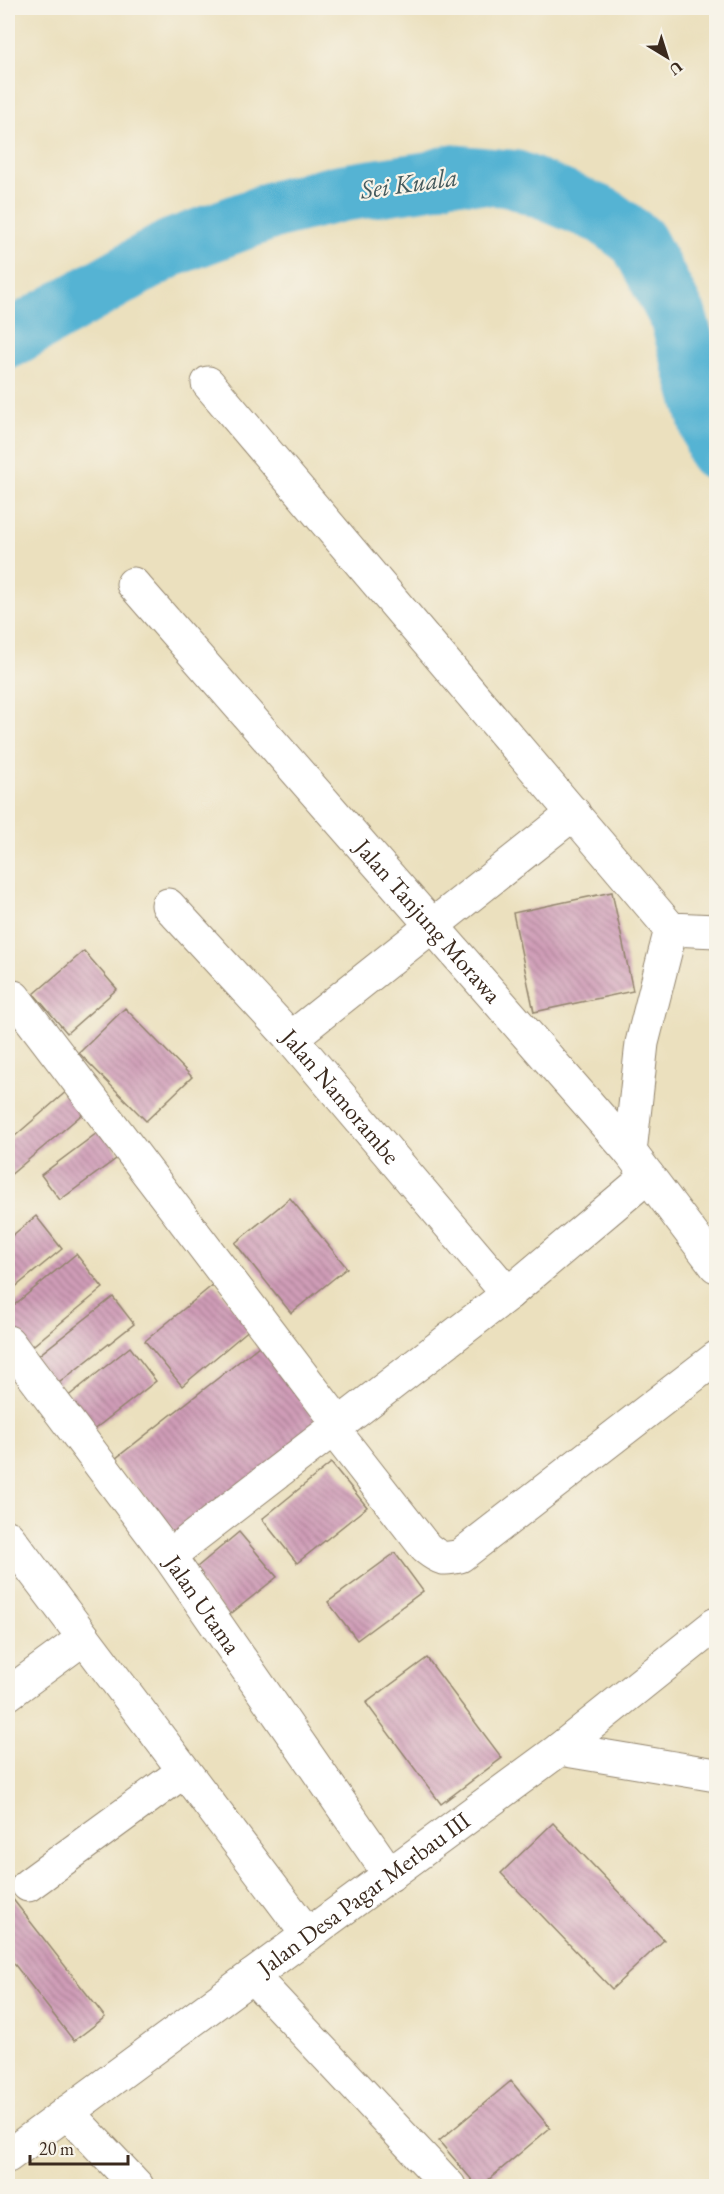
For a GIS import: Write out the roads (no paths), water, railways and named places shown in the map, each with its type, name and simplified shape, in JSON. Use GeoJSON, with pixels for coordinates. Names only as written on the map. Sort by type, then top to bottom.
{"type":"FeatureCollection","features":[{"type":"Feature","properties":{"kind":"street"},"geometry":{"type":"LineString","coordinates":[[208,383],[671,929],[717,931]]}},
{"type":"Feature","properties":{"kind":"street","name":"Jalan Tanjung Morawa"},"geometry":{"type":"LineString","coordinates":[[133,584],[433,924],[639,1164],[717,1266]]}},
{"type":"Feature","properties":{"kind":"street"},"geometry":{"type":"LineString","coordinates":[[291,1038],[574,813]]}},
{"type":"Feature","properties":{"kind":"street","name":"Jalan Namorambe"},"geometry":{"type":"LineString","coordinates":[[168,905],[291,1038],[508,1294]]}},
{"type":"Feature","properties":{"kind":"street"},"geometry":{"type":"LineString","coordinates":[[170,1556],[508,1294],[639,1164],[642,1043],[671,929]]}},
{"type":"Feature","properties":{"kind":"street"},"geometry":{"type":"LineString","coordinates":[[14,997],[426,1548],[438,1558],[460,1556],[717,1358]]}},
{"type":"Feature","properties":{"kind":"street","name":"Jalan Utama"},"geometry":{"type":"LineString","coordinates":[[8,1342],[170,1556],[390,1875]]}},
{"type":"Feature","properties":{"kind":"street"},"geometry":{"type":"LineString","coordinates":[[8,1537],[308,1935]]}},
{"type":"Feature","properties":{"kind":"street","name":"Jalan Desa Pagar Merbau III"},"geometry":{"type":"LineString","coordinates":[[8,2156],[560,1749],[717,1624]]}},
{"type":"Feature","properties":{"kind":"street"},"geometry":{"type":"LineString","coordinates":[[8,1694],[84,1638]]}},
{"type":"Feature","properties":{"kind":"street"},"geometry":{"type":"LineString","coordinates":[[560,1749],[717,1775]]}},
{"type":"Feature","properties":{"kind":"street"},"geometry":{"type":"LineString","coordinates":[[28,1885],[183,1771]]}},
{"type":"Feature","properties":{"kind":"street"},"geometry":{"type":"LineString","coordinates":[[252,1976],[449,2187]]}},
{"type":"Feature","properties":{"kind":"street"},"geometry":{"type":"LineString","coordinates":[[67,2112],[137,2187]]}},
{"type":"Feature","properties":{"kind":"waterway","name":"Sei Kuala"},"geometry":{"type":"LineString","coordinates":[[8,340],[171,248],[276,209],[341,193],[430,180],[451,173],[515,179],[604,216],[638,241],[678,317],[716,451]]}}]}
